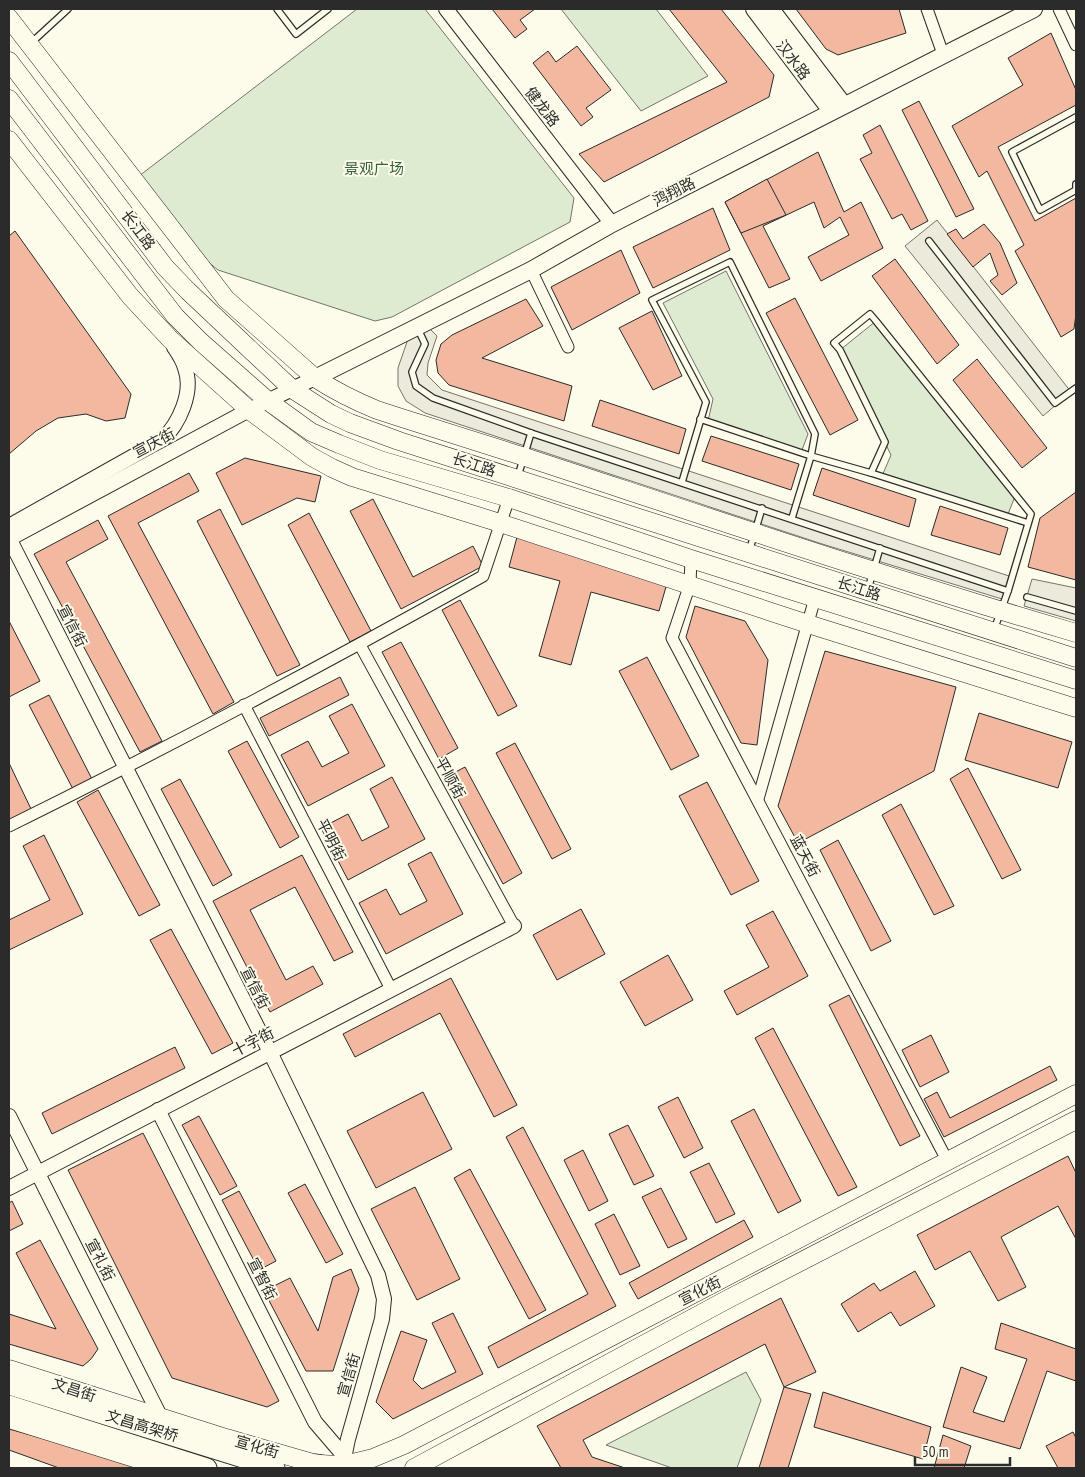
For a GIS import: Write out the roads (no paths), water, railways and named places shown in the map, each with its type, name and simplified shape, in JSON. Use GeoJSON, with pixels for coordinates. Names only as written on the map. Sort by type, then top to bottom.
{"type":"FeatureCollection","features":[{"type":"Feature","properties":{"kind":"highway","name":"文昌高架桥"},"geometry":{"type":"LineString","coordinates":[[9,1384],[275,1468]]}},
{"type":"Feature","properties":{"kind":"highway","name":"文昌高架桥"},"geometry":{"type":"LineString","coordinates":[[9,1404],[207,1468]]}},
{"type":"Feature","properties":{"kind":"highway"},"geometry":{"type":"LineString","coordinates":[[314,1466],[343,1465]]}},
{"type":"Feature","properties":{"kind":"main road","name":"汉水路"},"geometry":{"type":"LineString","coordinates":[[754,9],[838,108]]}},
{"type":"Feature","properties":{"kind":"main road","name":"汉水路"},"geometry":{"type":"LineString","coordinates":[[771,9],[838,108]]}},
{"type":"Feature","properties":{"kind":"main road","name":"鸿翔路"},"geometry":{"type":"LineString","coordinates":[[315,378],[531,270],[612,224],[1034,9]]}},
{"type":"Feature","properties":{"kind":"main road"},"geometry":{"type":"LineString","coordinates":[[9,18],[226,299],[315,378],[343,395],[377,410],[524,456],[755,533],[1076,633]]}},
{"type":"Feature","properties":{"kind":"main road","name":"长江路"},"geometry":{"type":"LineString","coordinates":[[9,61],[165,267],[204,307],[292,389],[324,410],[350,423],[517,479],[1076,658]]}},
{"type":"Feature","properties":{"kind":"main road","name":"长江路"},"geometry":{"type":"LineString","coordinates":[[9,99],[175,316],[201,342],[268,401],[311,432],[380,460],[509,498],[690,559],[1076,680]]}},
{"type":"Feature","properties":{"kind":"main road"},"geometry":{"type":"LineString","coordinates":[[9,140],[130,296],[170,339],[249,410],[312,457],[332,468],[352,477],[1076,708]]}},
{"type":"Feature","properties":{"kind":"main road","name":"宣化街"},"geometry":{"type":"LineString","coordinates":[[343,1465],[373,1458],[404,1445],[1076,1094]]}},
{"type":"Feature","properties":{"kind":"main road","name":"宣化街"},"geometry":{"type":"LineString","coordinates":[[414,1468],[730,1298],[1076,1120]]}},
{"type":"Feature","properties":{"kind":"main road","name":"文昌街"},"geometry":{"type":"LineString","coordinates":[[9,1369],[226,1438]]}},
{"type":"Feature","properties":{"kind":"main road"},"geometry":{"type":"LineString","coordinates":[[9,1419],[166,1468]]}},
{"type":"Feature","properties":{"kind":"main road","name":"宣化街"},"geometry":{"type":"LineString","coordinates":[[226,1438],[314,1466]]}},
{"type":"Feature","properties":{"kind":"street","name":"健龙路"},"geometry":{"type":"LineString","coordinates":[[446,9],[612,224]]}},
{"type":"Feature","properties":{"kind":"street"},"geometry":{"type":"LineString","coordinates":[[927,9],[944,54]]}},
{"type":"Feature","properties":{"kind":"street"},"geometry":{"type":"LineString","coordinates":[[1059,9],[1076,45]]}},
{"type":"Feature","properties":{"kind":"street"},"geometry":{"type":"LineString","coordinates":[[531,270],[568,347]]}},
{"type":"Feature","properties":{"kind":"street"},"geometry":{"type":"LineString","coordinates":[[9,526],[166,436],[178,420],[186,401],[187,387],[186,369],[170,339]]}},
{"type":"Feature","properties":{"kind":"street","name":"宣庆街"},"geometry":{"type":"LineString","coordinates":[[9,539],[249,410],[315,378]]}},
{"type":"Feature","properties":{"kind":"street"},"geometry":{"type":"LineString","coordinates":[[9,826],[127,768],[360,645],[483,576],[509,498]]}},
{"type":"Feature","properties":{"kind":"street","name":"宣信街"},"geometry":{"type":"LineString","coordinates":[[9,539],[270,1052],[378,1275],[384,1299],[382,1319],[348,1439],[343,1465]]}},
{"type":"Feature","properties":{"kind":"street","name":"蓝天街"},"geometry":{"type":"LineString","coordinates":[[690,559],[690,584],[672,638],[948,1162]]}},
{"type":"Feature","properties":{"kind":"street"},"geometry":{"type":"LineString","coordinates":[[758,799],[815,598]]}},
{"type":"Feature","properties":{"kind":"street","name":"平顺街"},"geometry":{"type":"LineString","coordinates":[[360,645],[514,926]]}},
{"type":"Feature","properties":{"kind":"street","name":"平明街"},"geometry":{"type":"LineString","coordinates":[[244,705],[391,989]]}},
{"type":"Feature","properties":{"kind":"street","name":"十字街"},"geometry":{"type":"LineString","coordinates":[[9,1188],[514,926]]}},
{"type":"Feature","properties":{"kind":"street","name":"宣智街"},"geometry":{"type":"LineString","coordinates":[[158,1110],[315,1422],[343,1465]]}},
{"type":"Feature","properties":{"kind":"street","name":"宣礼街"},"geometry":{"type":"LineString","coordinates":[[9,1116],[161,1418]]}},
{"type":"Feature","properties":{"kind":"lane"},"geometry":{"type":"LineString","coordinates":[[29,44],[68,9]]}},
{"type":"Feature","properties":{"kind":"lane"},"geometry":{"type":"LineString","coordinates":[[277,9],[296,34],[328,9]]}},
{"type":"Feature","properties":{"kind":"lane"},"geometry":{"type":"LineString","coordinates":[[1076,117],[1012,152],[1040,210],[1076,190],[1076,184]]}},
{"type":"Feature","properties":{"kind":"lane"},"geometry":{"type":"LineString","coordinates":[[929,241],[1055,404],[1076,388]]}},
{"type":"Feature","properties":{"kind":"lane"},"geometry":{"type":"LineString","coordinates":[[682,482],[706,402],[652,300],[730,262],[815,434],[811,456],[792,518]]}},
{"type":"Feature","properties":{"kind":"lane"},"geometry":{"type":"LineString","coordinates":[[872,473],[885,442],[840,350],[834,343],[870,314],[1031,514],[1008,591],[993,632]]}},
{"type":"Feature","properties":{"kind":"lane"},"geometry":{"type":"LineString","coordinates":[[417,328],[426,344],[412,372],[416,386],[433,398],[531,433],[1008,591]]}},
{"type":"Feature","properties":{"kind":"lane"},"geometry":{"type":"LineString","coordinates":[[700,419],[811,456],[872,473],[1028,523]]}},
{"type":"Feature","properties":{"kind":"lane"},"geometry":{"type":"LineString","coordinates":[[517,479],[531,433]]}},
{"type":"Feature","properties":{"kind":"lane"},"geometry":{"type":"LineString","coordinates":[[749,554],[762,508]]}},
{"type":"Feature","properties":{"kind":"lane"},"geometry":{"type":"LineString","coordinates":[[867,592],[880,548]]}},
{"type":"Feature","properties":{"kind":"lane"},"geometry":{"type":"LineString","coordinates":[[1027,597],[1076,610]]}},
{"type":"Feature","properties":{"kind":"park label","name":"景观广场"},"geometry":{"type":"Point","coordinates":[374,169]}}]}
